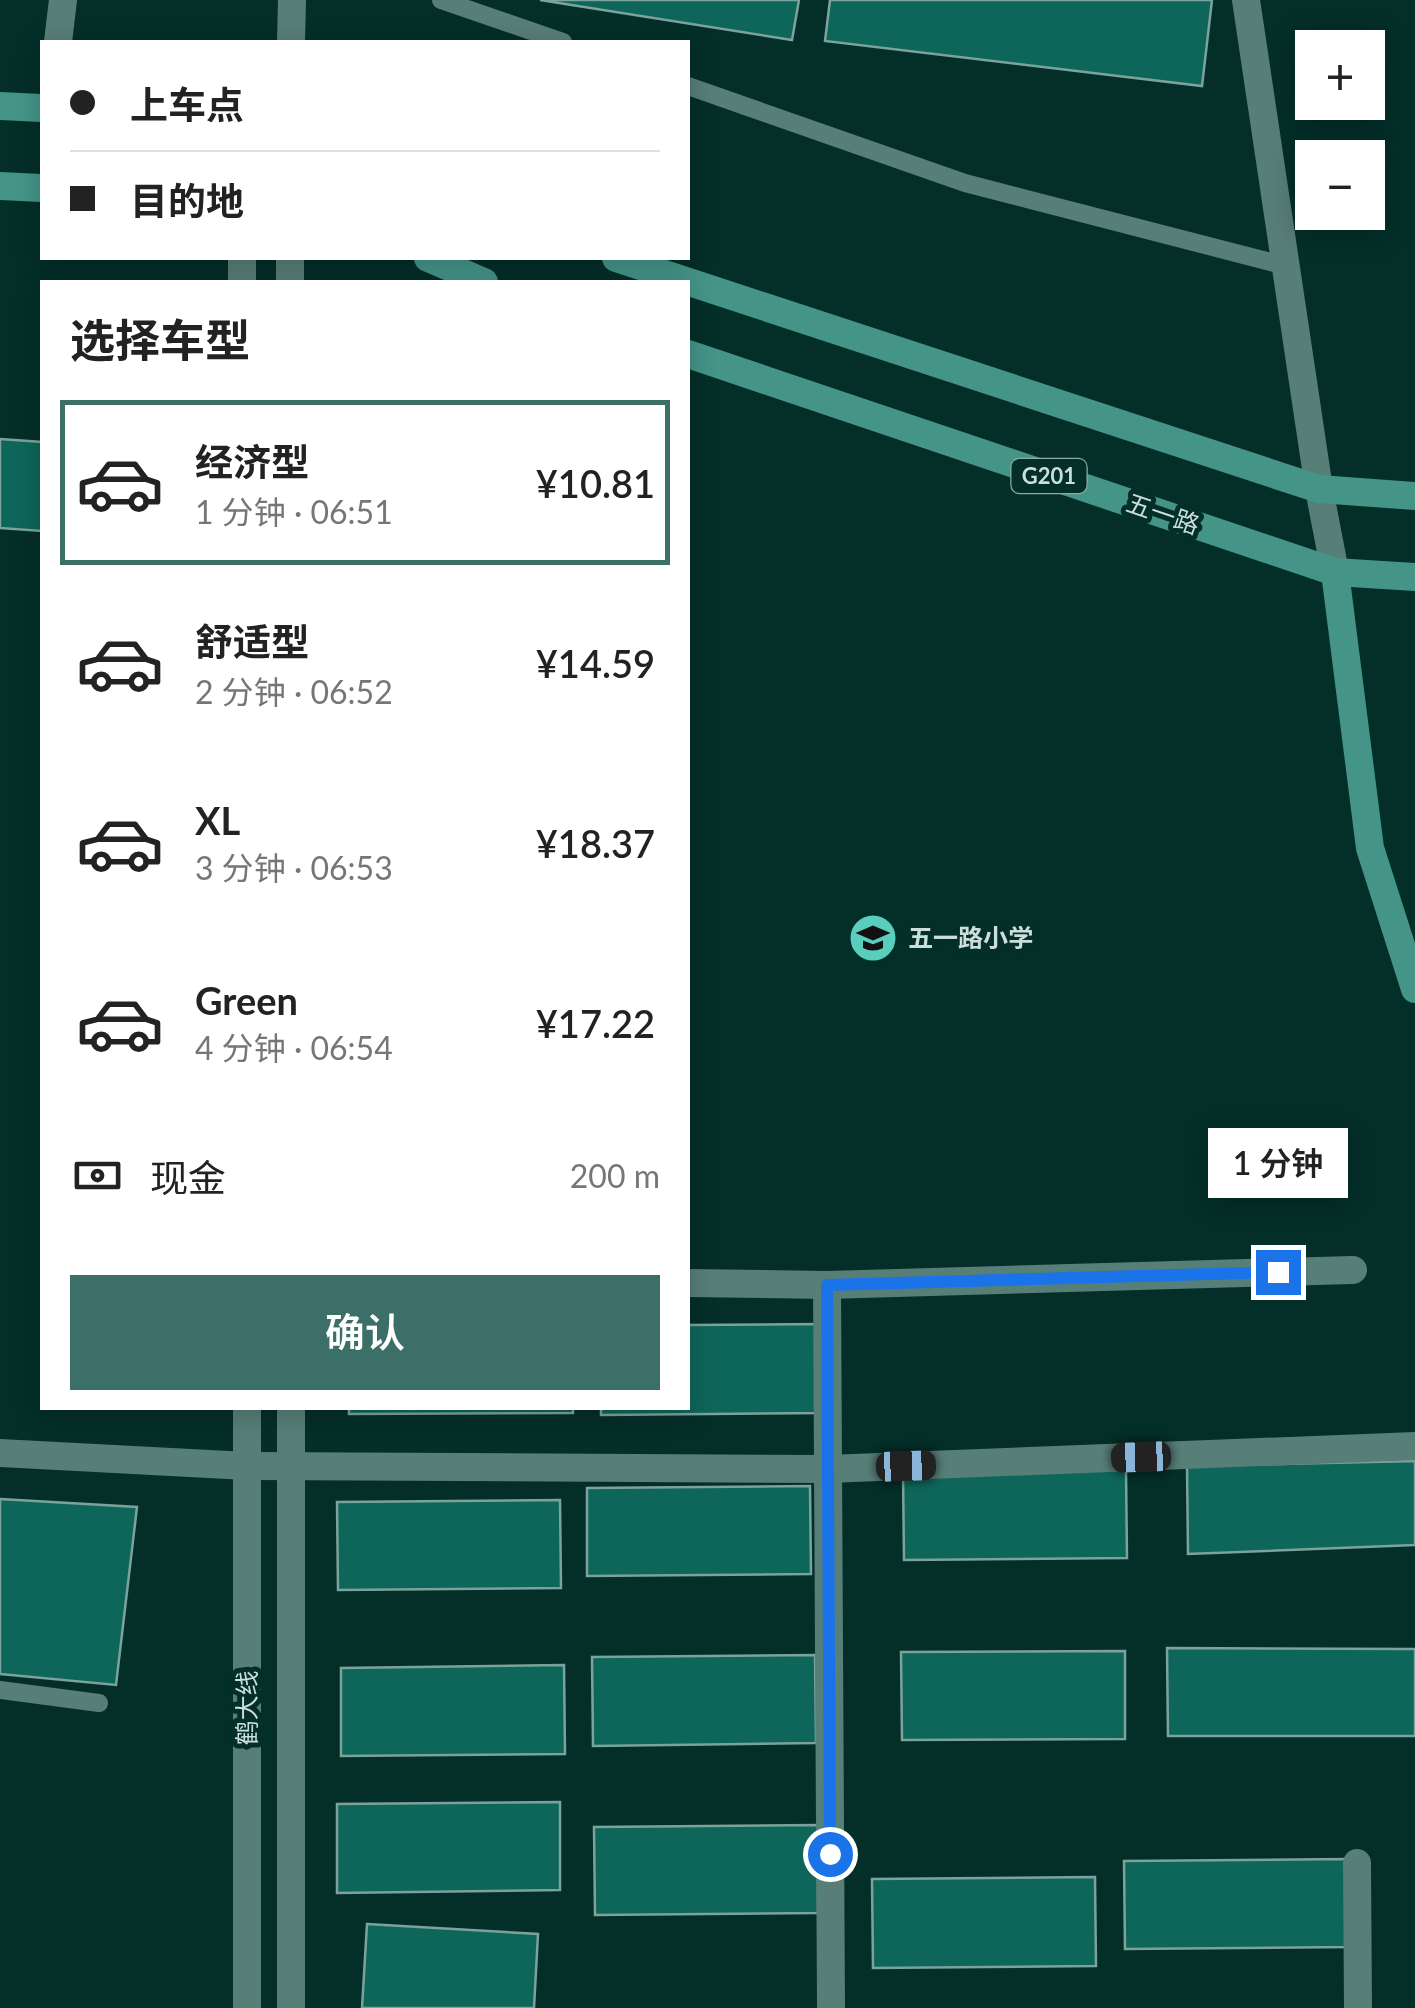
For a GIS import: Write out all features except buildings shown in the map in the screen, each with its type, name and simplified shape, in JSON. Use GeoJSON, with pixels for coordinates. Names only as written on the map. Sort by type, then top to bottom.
{"type":"FeatureCollection","features":[{"type":"Feature","properties":{"kind":"main road"},"geometry":{"type":"LineString","coordinates":[[0,106],[40,108]]}},
{"type":"Feature","properties":{"kind":"main road"},"geometry":{"type":"LineString","coordinates":[[0,186],[40,188]]}},
{"type":"Feature","properties":{"kind":"main road"},"geometry":{"type":"LineString","coordinates":[[433,260],[479,280]]}},
{"type":"Feature","properties":{"kind":"main road"},"geometry":{"type":"LineString","coordinates":[[622,260],[683,280]]}},
{"type":"Feature","properties":{"kind":"main road"},"geometry":{"type":"LineString","coordinates":[[690,282],[1319,489],[1415,496]]}},
{"type":"Feature","properties":{"kind":"main road","name":"五一路"},"geometry":{"type":"LineString","coordinates":[[690,355],[1336,572],[1415,577]]}},
{"type":"Feature","properties":{"kind":"main road"},"geometry":{"type":"LineString","coordinates":[[1336,572],[1370,848],[1415,989]]}},
{"type":"Feature","properties":{"kind":"street"},"geometry":{"type":"LineString","coordinates":[[58,40],[63,0]]}},
{"type":"Feature","properties":{"kind":"street"},"geometry":{"type":"LineString","coordinates":[[291,40],[292,0]]}},
{"type":"Feature","properties":{"kind":"street"},"geometry":{"type":"LineString","coordinates":[[1246,0],[1319,489],[1336,572]]}},
{"type":"Feature","properties":{"kind":"street"},"geometry":{"type":"LineString","coordinates":[[690,1283],[827,1285],[1353,1270]]}},
{"type":"Feature","properties":{"kind":"street"},"geometry":{"type":"LineString","coordinates":[[827,1285],[831,2008]]}},
{"type":"Feature","properties":{"kind":"street","name":"鹤大线"},"geometry":{"type":"LineString","coordinates":[[247,1410],[247,2008]]}},
{"type":"Feature","properties":{"kind":"street","name":"鹤大线"},"geometry":{"type":"LineString","coordinates":[[291,1410],[291,2008]]}},
{"type":"Feature","properties":{"kind":"street"},"geometry":{"type":"LineString","coordinates":[[0,1452],[247,1466],[828,1469],[1415,1446]]}},
{"type":"Feature","properties":{"kind":"street"},"geometry":{"type":"LineString","coordinates":[[1356,1863],[1358,2008]]}},
{"type":"Feature","properties":{"kind":"lane"},"geometry":{"type":"LineString","coordinates":[[441,0],[557,40]]}},
{"type":"Feature","properties":{"kind":"lane"},"geometry":{"type":"LineString","coordinates":[[690,87],[965,183],[1286,266]]}},
{"type":"Feature","properties":{"kind":"lane"},"geometry":{"type":"LineString","coordinates":[[0,1690],[99,1703]]}},
{"type":"Feature","properties":{"kind":"place","name":"五一路小学"},"geometry":{"type":"Point","coordinates":[873,938]}},
{"type":"Feature","properties":{"kind":"route"},"geometry":{"type":"LineString","coordinates":[[830,1854],[827,1285],[1278,1272]]}}]}
